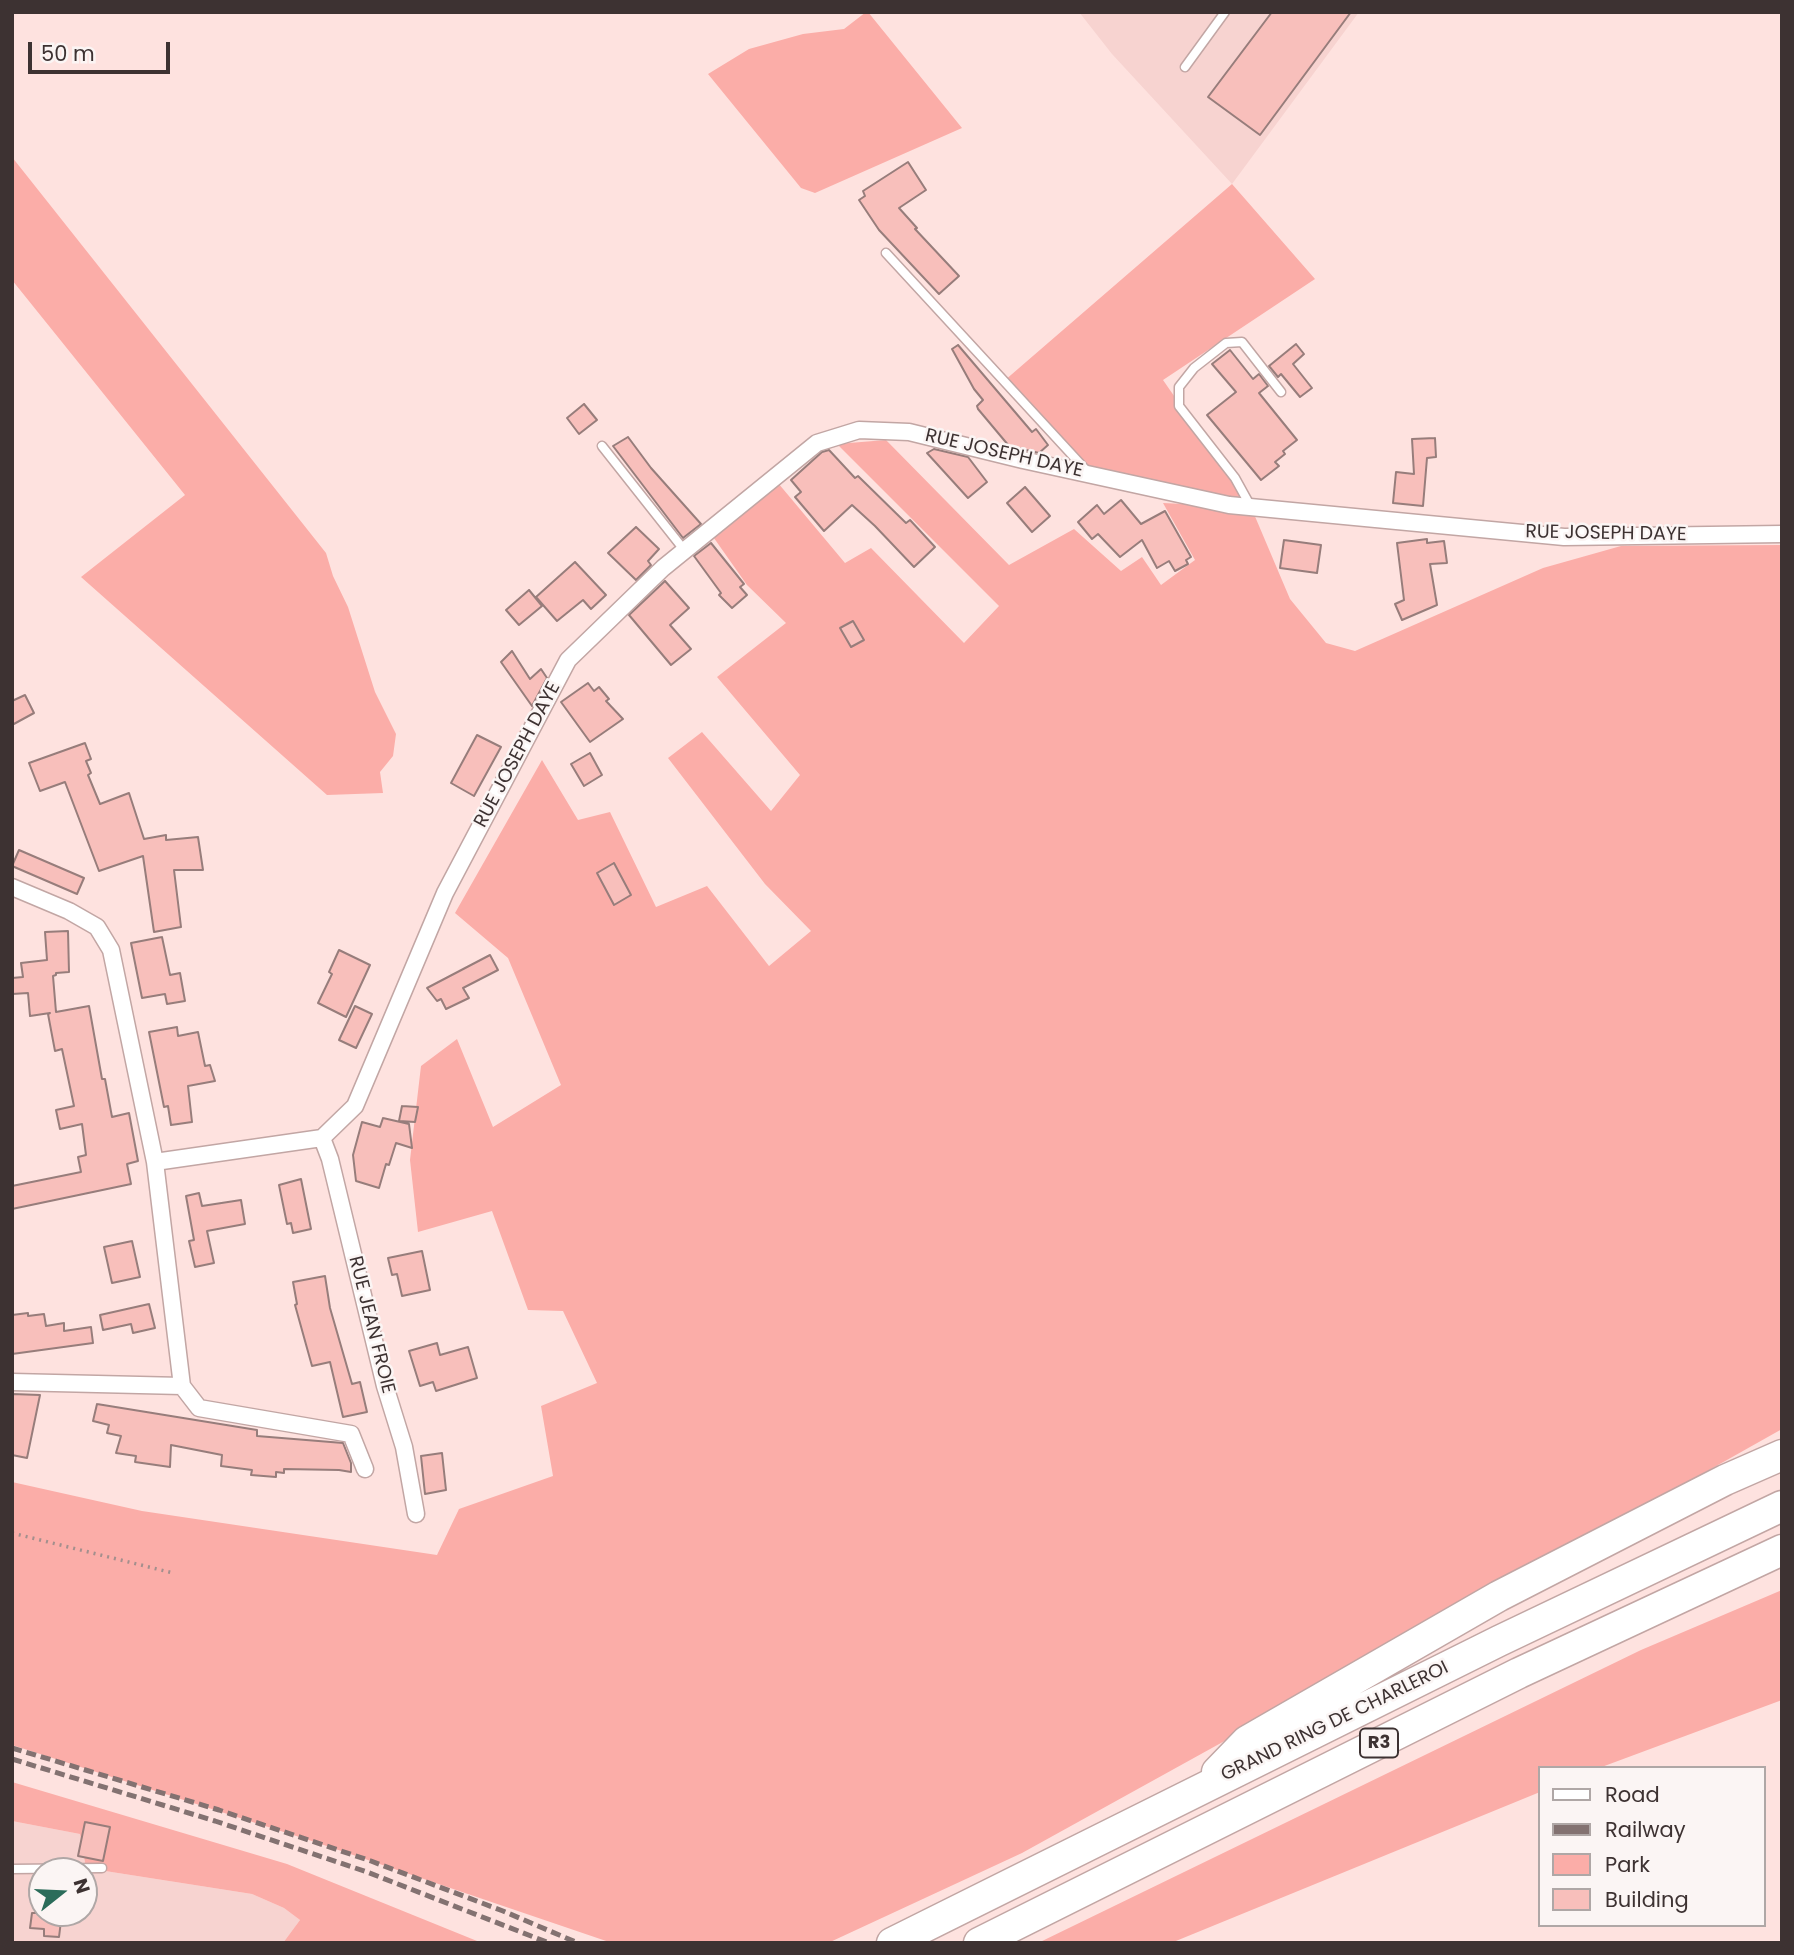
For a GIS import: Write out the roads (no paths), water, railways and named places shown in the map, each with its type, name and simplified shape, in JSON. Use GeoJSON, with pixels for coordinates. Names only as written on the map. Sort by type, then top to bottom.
{"type":"FeatureCollection","features":[{"type":"Feature","properties":{"kind":"highway"},"geometry":{"type":"LineString","coordinates":[[1202,1787],[1247,1741],[1499,1596],[1600,1542],[1782,1455]]}},
{"type":"Feature","properties":{"kind":"highway","name":"GRAND RING DE CHARLEROI"},"geometry":{"type":"LineString","coordinates":[[892,1943],[1499,1641],[1782,1506]]}},
{"type":"Feature","properties":{"kind":"highway","name":"GRAND RING DE CHARLEROI"},"geometry":{"type":"LineString","coordinates":[[979,1943],[1519,1673],[1782,1550]]}},
{"type":"Feature","properties":{"kind":"street","name":"RUE JOSEPH DAYE"},"geometry":{"type":"LineString","coordinates":[[322,1138],[355,1106],[445,893],[568,660],[663,568],[817,443],[859,430],[909,432],[1229,505],[1564,537],[1782,534]]}},
{"type":"Feature","properties":{"kind":"street"},"geometry":{"type":"LineString","coordinates":[[12,887],[69,911],[97,927],[111,950],[155,1162],[182,1386],[199,1408],[351,1434],[365,1469]]}},
{"type":"Feature","properties":{"kind":"street"},"geometry":{"type":"LineString","coordinates":[[155,1162],[322,1138]]}},
{"type":"Feature","properties":{"kind":"street","name":"RUE JEAN FROIE"},"geometry":{"type":"LineString","coordinates":[[322,1138],[330,1159],[378,1359],[404,1447],[416,1514]]}},
{"type":"Feature","properties":{"kind":"street"},"geometry":{"type":"LineString","coordinates":[[12,1382],[182,1386]]}},
{"type":"Feature","properties":{"kind":"lane"},"geometry":{"type":"LineString","coordinates":[[1185,67],[1225,12]]}},
{"type":"Feature","properties":{"kind":"lane"},"geometry":{"type":"LineString","coordinates":[[886,253],[1089,473]]}},
{"type":"Feature","properties":{"kind":"lane"},"geometry":{"type":"LineString","coordinates":[[1251,507],[1235,478],[1179,406],[1179,387],[1195,368],[1226,343],[1242,342],[1281,392]]}},
{"type":"Feature","properties":{"kind":"lane"},"geometry":{"type":"LineString","coordinates":[[602,446],[685,551]]}},
{"type":"Feature","properties":{"kind":"lane"},"geometry":{"type":"LineString","coordinates":[[12,1869],[102,1868]]}},
{"type":"Feature","properties":{"kind":"railway"},"geometry":{"type":"LineString","coordinates":[[12,1748],[219,1810],[371,1861],[503,1911],[578,1943]]}},
{"type":"Feature","properties":{"kind":"railway"},"geometry":{"type":"LineString","coordinates":[[12,1759],[215,1821],[367,1872],[549,1943]]}}]}
